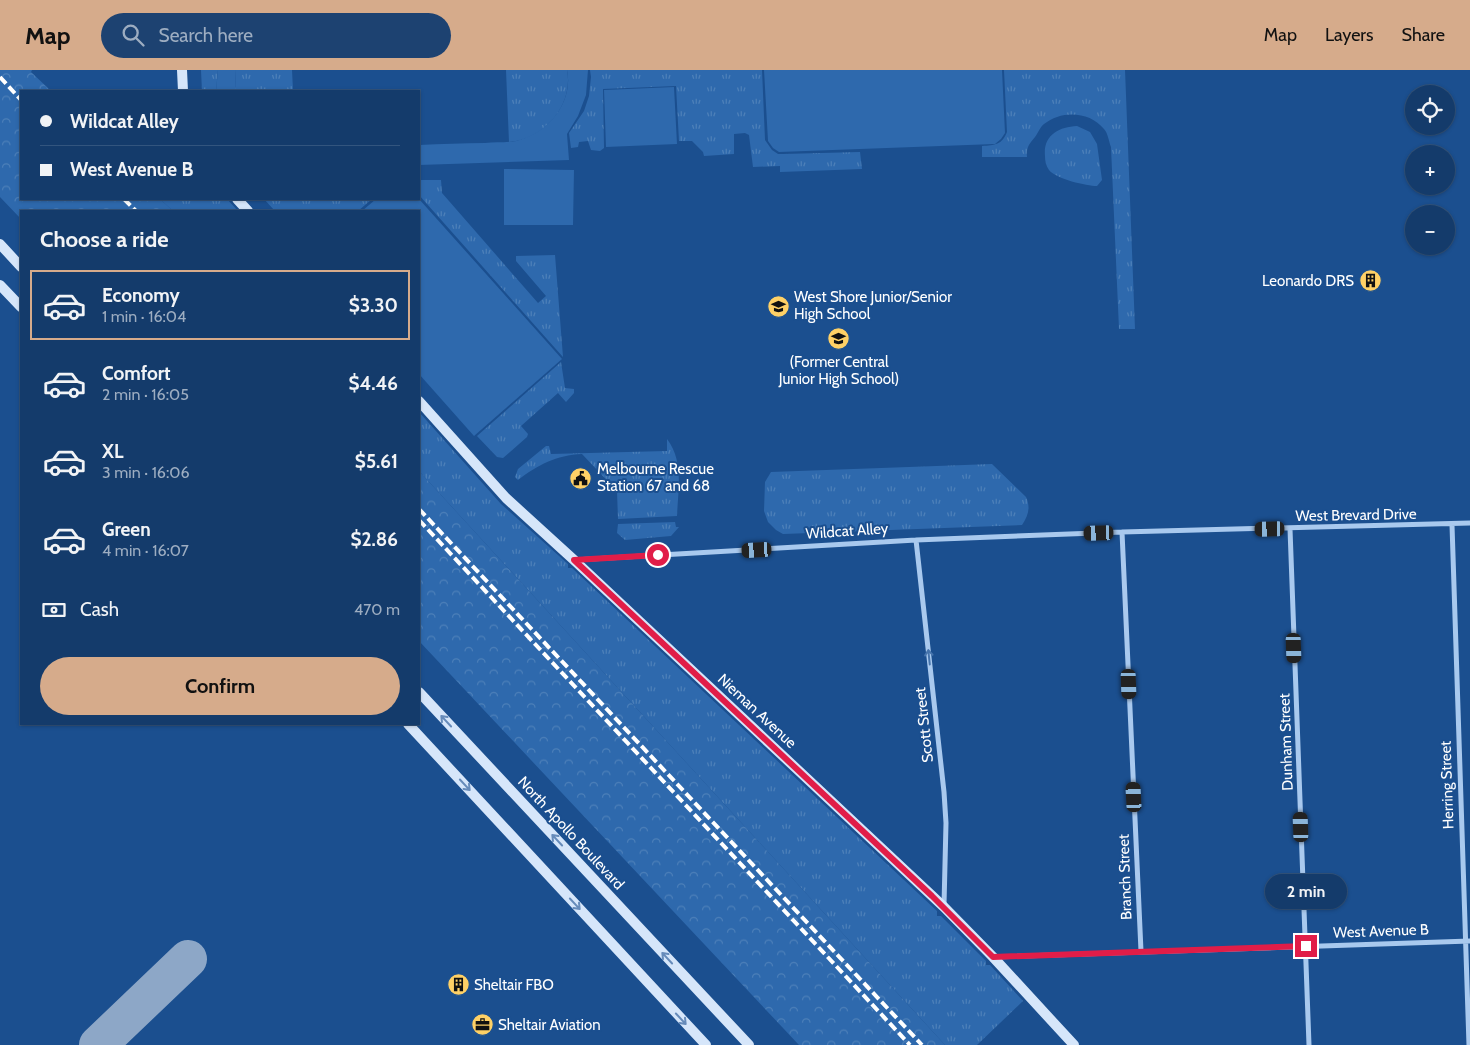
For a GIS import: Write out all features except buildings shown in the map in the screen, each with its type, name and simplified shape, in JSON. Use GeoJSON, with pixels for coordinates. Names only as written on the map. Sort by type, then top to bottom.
{"type":"FeatureCollection","features":[{"type":"Feature","properties":{"kind":"street"},"geometry":{"type":"LineString","coordinates":[[182,70],[183,90]]}},
{"type":"Feature","properties":{"kind":"street"},"geometry":{"type":"LineString","coordinates":[[238,200],[247,210]]}},
{"type":"Feature","properties":{"kind":"street"},"geometry":{"type":"LineString","coordinates":[[0,244],[20,266]]}},
{"type":"Feature","properties":{"kind":"street"},"geometry":{"type":"LineString","coordinates":[[0,285],[20,306]]}},
{"type":"Feature","properties":{"kind":"street","name":"Nieman Avenue"},"geometry":{"type":"LineString","coordinates":[[420,402],[506,498],[944,908],[993,957],[1074,1045]]}},
{"type":"Feature","properties":{"kind":"street","name":"West Brevard Drive"},"geometry":{"type":"LineString","coordinates":[[1122,532],[1470,524]]}},
{"type":"Feature","properties":{"kind":"street","name":"Herring Street"},"geometry":{"type":"LineString","coordinates":[[1452,525],[1469,1045]]}},
{"type":"Feature","properties":{"kind":"street","name":"Dunham Street"},"geometry":{"type":"LineString","coordinates":[[1290,529],[1308,1045]]}},
{"type":"Feature","properties":{"kind":"street","name":"Wildcat Alley"},"geometry":{"type":"LineString","coordinates":[[574,560],[916,540],[1122,532]]}},
{"type":"Feature","properties":{"kind":"street","name":"Branch Street"},"geometry":{"type":"LineString","coordinates":[[1122,532],[1141,951]]}},
{"type":"Feature","properties":{"kind":"street","name":"Scott Street"},"geometry":{"type":"LineString","coordinates":[[916,540],[944,792],[946,823],[944,908]]}},
{"type":"Feature","properties":{"kind":"street","name":"North Apollo Boulevard"},"geometry":{"type":"LineString","coordinates":[[420,693],[749,1045]]}},
{"type":"Feature","properties":{"kind":"street"},"geometry":{"type":"LineString","coordinates":[[409,725],[706,1045]]}},
{"type":"Feature","properties":{"kind":"street","name":"West Avenue B"},"geometry":{"type":"LineString","coordinates":[[993,957],[1467,941]]}},
{"type":"Feature","properties":{"kind":"green space"},"geometry":{"type":"Polygon","coordinates":[[[0,70],[32,70],[31,72],[50,90],[20,90],[20,200],[161,200],[172,210],[20,210],[20,218],[0,197],[0,70]]]}},
{"type":"Feature","properties":{"kind":"green space"},"geometry":{"type":"Polygon","coordinates":[[[201,70],[218,70],[216,90],[202,90],[201,70]]]}},
{"type":"Feature","properties":{"kind":"green space"},"geometry":{"type":"Polygon","coordinates":[[[218,70],[236,70],[235,90],[216,90],[218,70]]]}},
{"type":"Feature","properties":{"kind":"green space"},"geometry":{"type":"Polygon","coordinates":[[[236,70],[292,70],[293,90],[235,90],[236,70]]]}},
{"type":"Feature","properties":{"kind":"green space"},"geometry":{"type":"Polygon","coordinates":[[[506,70],[567,70],[568,83],[566,96],[561,108],[545,128],[522,140],[509,142],[506,70]]]}},
{"type":"Feature","properties":{"kind":"green space"},"geometry":{"type":"Polygon","coordinates":[[[567,70],[588,70],[586,95],[578,116],[567,134],[569,160],[420,165],[420,145],[512,142],[538,132],[556,115],[562,105],[568,82],[567,70]]]}},
{"type":"Feature","properties":{"kind":"green space"},"geometry":{"type":"Polygon","coordinates":[[[590,70],[762,70],[765,140],[772,150],[778,154],[860,152],[862,169],[780,172],[780,166],[753,167],[749,135],[745,133],[734,134],[734,154],[704,156],[703,152],[692,141],[679,141],[676,86],[603,89],[604,148],[600,151],[591,150],[588,141],[579,142],[578,147],[571,148],[569,133],[584,111],[589,96],[590,70]]]}},
{"type":"Feature","properties":{"kind":"green space"},"geometry":{"type":"Polygon","coordinates":[[[764,70],[1002,70],[1005,133],[995,144],[779,152],[768,141],[764,70]]]}},
{"type":"Feature","properties":{"kind":"green space"},"geometry":{"type":"Polygon","coordinates":[[[1004,70],[1125,70],[1135,329],[1119,329],[1111,147],[1104,129],[1098,123],[1083,116],[1075,114],[1059,116],[1043,125],[1028,146],[1027,157],[982,157],[982,146],[998,144],[1003,140],[1007,132],[1004,70]]]}},
{"type":"Feature","properties":{"kind":"green space"},"geometry":{"type":"Polygon","coordinates":[[[674,87],[677,144],[606,147],[604,90],[674,87]]]}},
{"type":"Feature","properties":{"kind":"green space"},"geometry":{"type":"Polygon","coordinates":[[[1077,126],[1090,132],[1097,144],[1102,180],[1097,186],[1065,179],[1053,173],[1046,165],[1045,149],[1050,138],[1058,130],[1077,126]]]}},
{"type":"Feature","properties":{"kind":"green space"},"geometry":{"type":"Polygon","coordinates":[[[504,169],[574,170],[573,225],[504,225],[504,169]]]}},
{"type":"Feature","properties":{"kind":"green space"},"geometry":{"type":"Polygon","coordinates":[[[420,180],[441,180],[442,193],[538,303],[546,296],[516,261],[516,256],[555,255],[563,357],[420,196],[420,180]]]}},
{"type":"Feature","properties":{"kind":"green space"},"geometry":{"type":"Polygon","coordinates":[[[161,200],[228,200],[237,210],[172,210],[161,200]]]}},
{"type":"Feature","properties":{"kind":"green space"},"geometry":{"type":"Polygon","coordinates":[[[265,200],[371,200],[359,210],[274,210],[265,200]]]}},
{"type":"Feature","properties":{"kind":"green space"},"geometry":{"type":"Polygon","coordinates":[[[375,200],[420,200],[562,359],[474,436],[420,375],[420,210],[363,210],[375,200]]]}},
{"type":"Feature","properties":{"kind":"green space"},"geometry":{"type":"Polygon","coordinates":[[[561,362],[565,388],[574,389],[574,393],[566,402],[558,393],[521,426],[528,434],[527,437],[503,458],[497,457],[477,436],[561,362]]]}},
{"type":"Feature","properties":{"kind":"green space"},"geometry":{"type":"Polygon","coordinates":[[[420,413],[501,504],[568,564],[568,568],[572,568],[937,911],[937,916],[941,916],[986,961],[986,965],[990,965],[1023,1001],[977,1045],[945,1045],[420,472],[420,413]]]}},
{"type":"Feature","properties":{"kind":"green space"},"geometry":{"type":"Polygon","coordinates":[[[667,439],[676,457],[678,466],[677,516],[618,519],[617,491],[582,454],[564,456],[540,465],[518,480],[515,477],[518,469],[546,446],[549,446],[551,454],[667,451],[667,439]]]}},
{"type":"Feature","properties":{"kind":"green space"},"geometry":{"type":"Polygon","coordinates":[[[992,464],[1026,497],[1028,512],[1022,525],[783,534],[768,522],[764,511],[765,482],[771,472],[992,464]]]}},
{"type":"Feature","properties":{"kind":"green space"},"geometry":{"type":"Polygon","coordinates":[[[420,472],[945,1045],[799,1045],[420,642],[420,472]]]}},
{"type":"Feature","properties":{"kind":"green space"},"geometry":{"type":"Polygon","coordinates":[[[675,522],[676,527],[679,527],[671,536],[625,540],[617,533],[618,524],[675,522]]]}},
{"type":"Feature","properties":{"kind":"taxiway"},"geometry":{"type":"LineString","coordinates":[[98,1045],[188,959]]}},
{"type":"Feature","properties":{"kind":"railway"},"geometry":{"type":"LineString","coordinates":[[0,77],[20,99]]}},
{"type":"Feature","properties":{"kind":"railway"},"geometry":{"type":"LineString","coordinates":[[125,200],[135,210]]}},
{"type":"Feature","properties":{"kind":"railway"},"geometry":{"type":"LineString","coordinates":[[420,510],[922,1045]]}},
{"type":"Feature","properties":{"kind":"railway"},"geometry":{"type":"LineString","coordinates":[[420,521],[910,1045]]}},
{"type":"Feature","properties":{"kind":"place","name":"Leonardo DRS"},"geometry":{"type":"Point","coordinates":[1370,281]}},
{"type":"Feature","properties":{"kind":"place","name":"West Shore Junior/Senior High School"},"geometry":{"type":"Point","coordinates":[778,306]}},
{"type":"Feature","properties":{"kind":"place","name":"(Former Central Junior High School)"},"geometry":{"type":"Point","coordinates":[839,339]}},
{"type":"Feature","properties":{"kind":"place","name":"Melbourne Rescue Station 67 and 68"},"geometry":{"type":"Point","coordinates":[581,478]}},
{"type":"Feature","properties":{"kind":"place","name":"Sheltair FBO"},"geometry":{"type":"Point","coordinates":[458,985]}},
{"type":"Feature","properties":{"kind":"place","name":"Sheltair Aviation"},"geometry":{"type":"Point","coordinates":[482,1025]}},
{"type":"Feature","properties":{"kind":"route"},"geometry":{"type":"LineString","coordinates":[[658,555],[574,560],[932,896],[993,957],[1306,946]]}}]}
